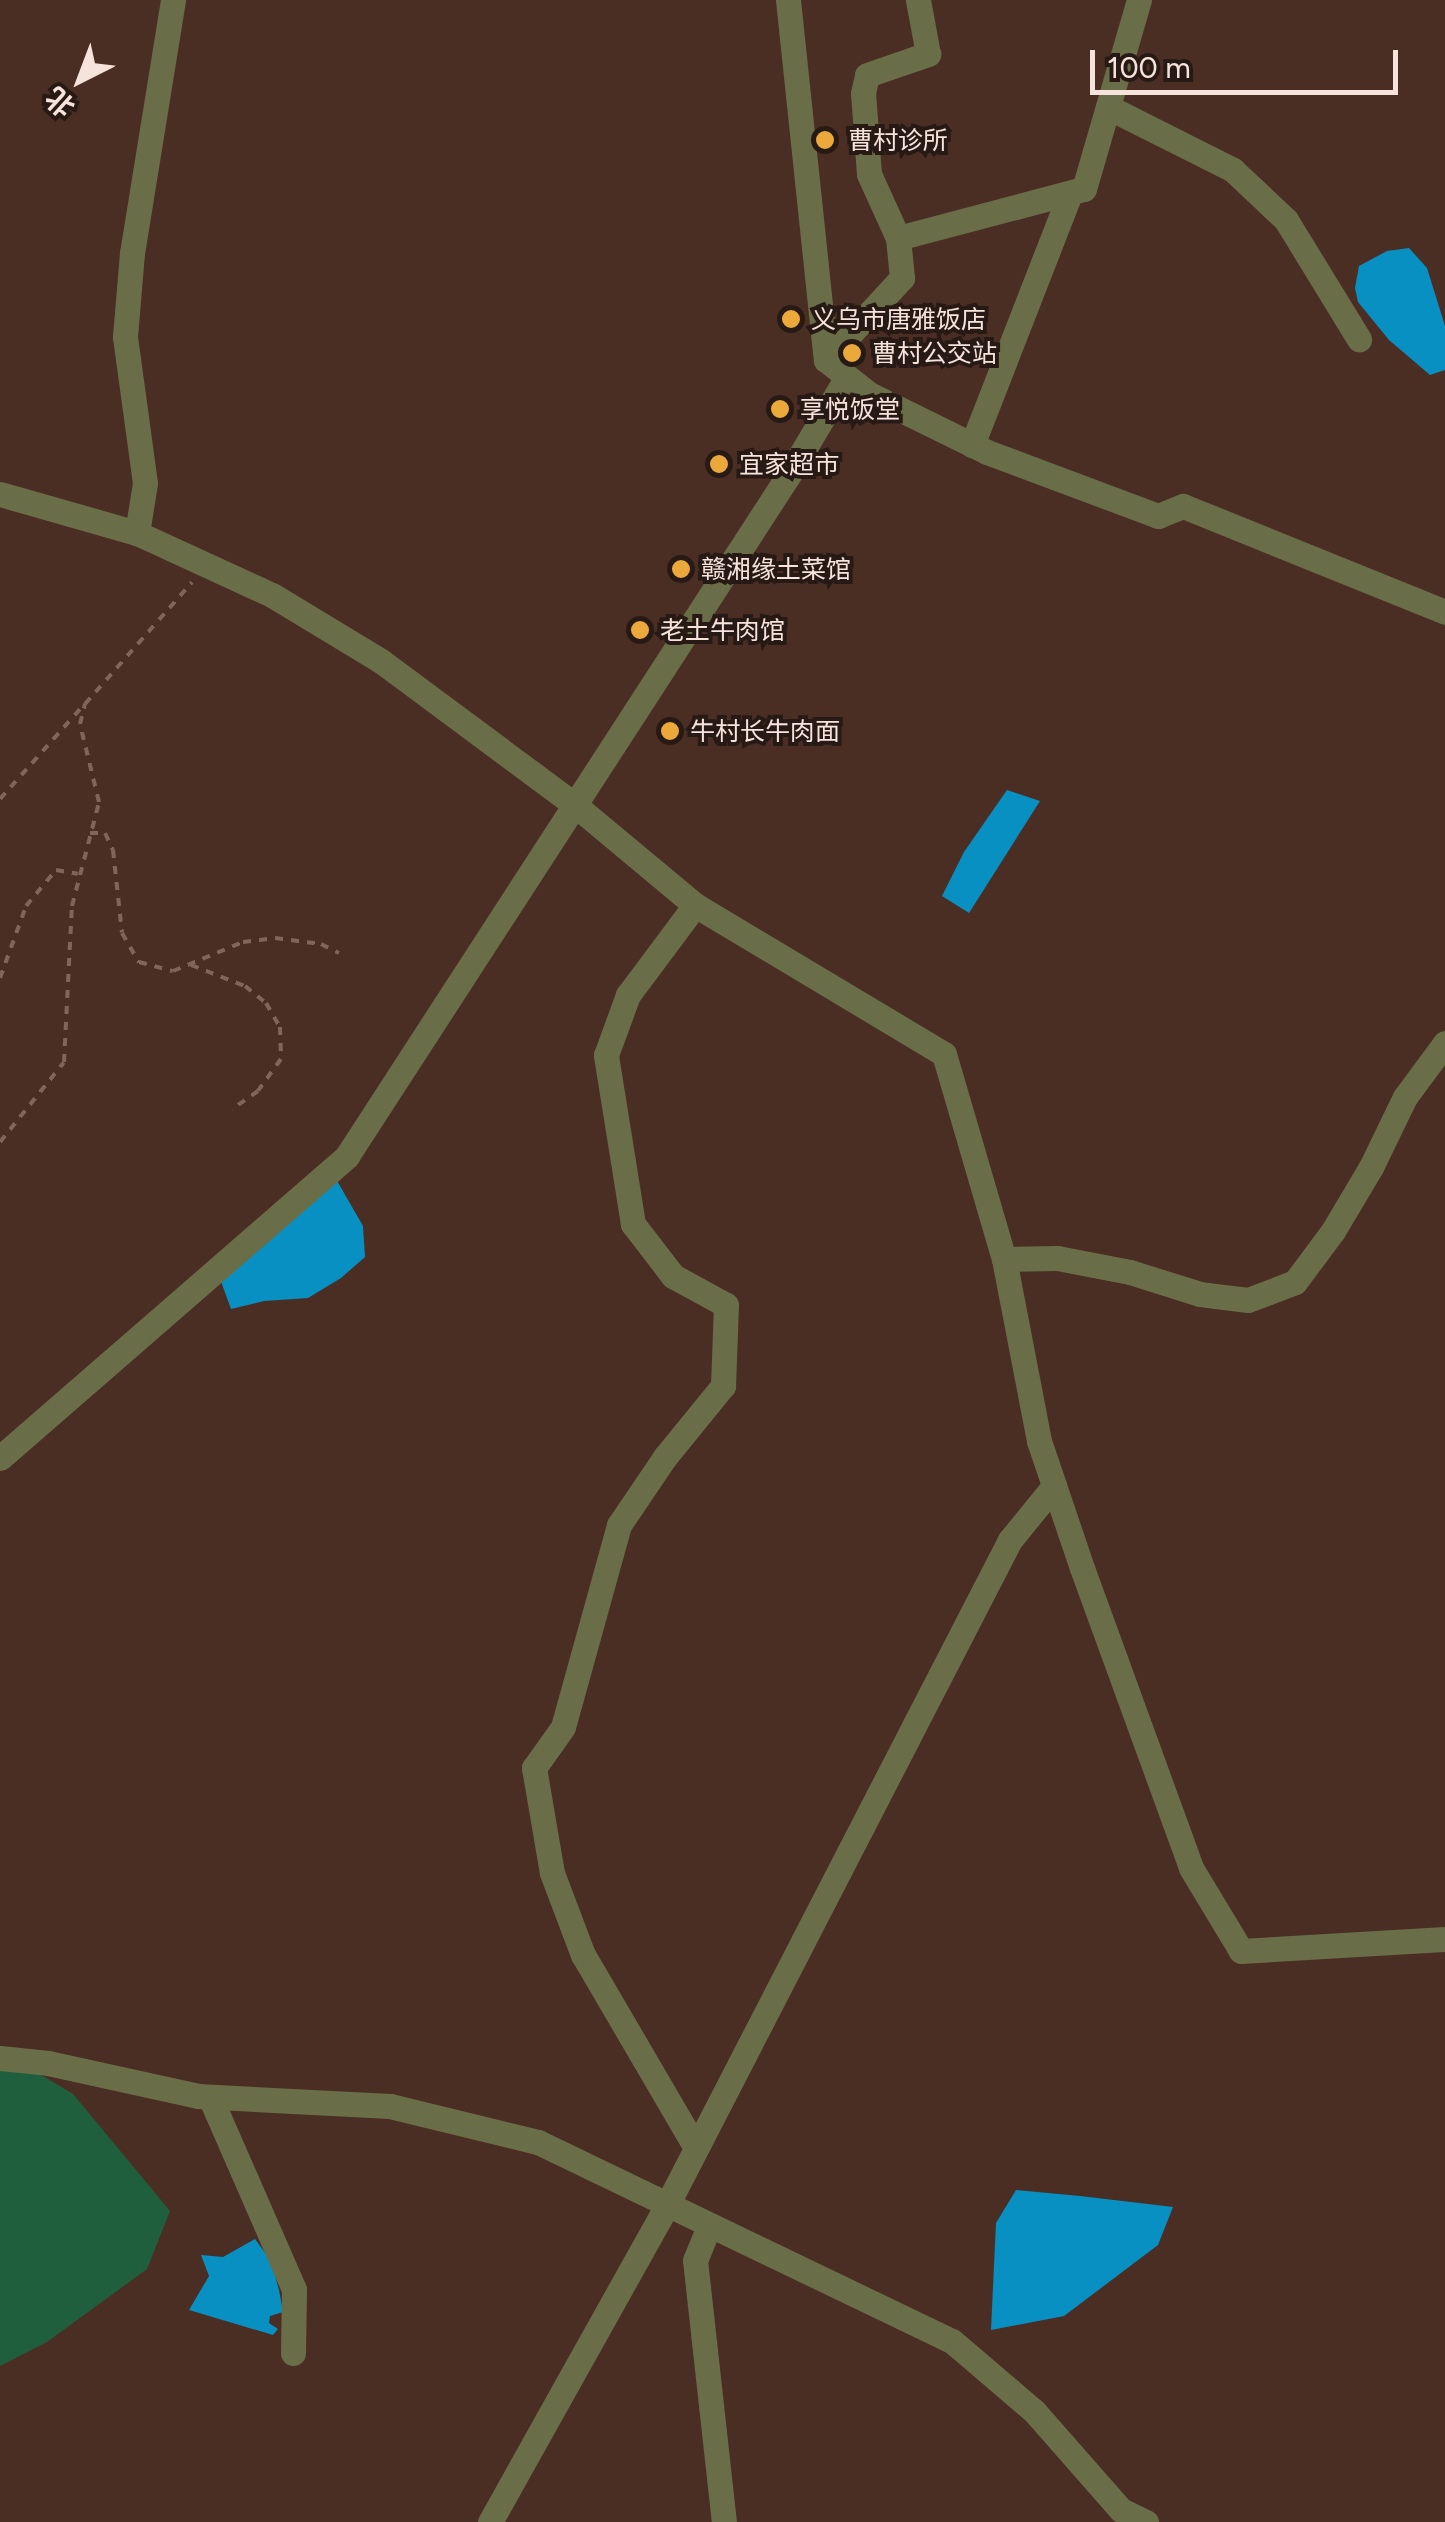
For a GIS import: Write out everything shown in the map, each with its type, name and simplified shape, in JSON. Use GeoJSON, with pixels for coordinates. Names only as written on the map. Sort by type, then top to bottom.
{"type":"FeatureCollection","features":[{"type":"Feature","properties":{"kind":"street"},"geometry":{"type":"LineString","coordinates":[[137,533],[145,483],[125,338],[132,253],[173,0]]}},
{"type":"Feature","properties":{"kind":"street"},"geometry":{"type":"LineString","coordinates":[[788,0],[826,360],[869,394],[972,445],[1158,516],[1183,506],[1445,612]]}},
{"type":"Feature","properties":{"kind":"street"},"geometry":{"type":"LineString","coordinates":[[826,360],[902,278],[898,238],[870,174],[863,93],[867,75],[928,54],[918,0]]}},
{"type":"Feature","properties":{"kind":"street"},"geometry":{"type":"LineString","coordinates":[[898,238],[1084,189],[1139,0]]}},
{"type":"Feature","properties":{"kind":"street"},"geometry":{"type":"LineString","coordinates":[[1108,107],[1234,170],[1286,220],[1359,338]]}},
{"type":"Feature","properties":{"kind":"street"},"geometry":{"type":"LineString","coordinates":[[972,445],[1070,192]]}},
{"type":"Feature","properties":{"kind":"street"},"geometry":{"type":"LineString","coordinates":[[0,1458],[347,1156],[788,476],[846,377]]}},
{"type":"Feature","properties":{"kind":"street"},"geometry":{"type":"LineString","coordinates":[[0,494],[137,533],[272,596],[381,662],[574,805],[696,905],[944,1054],[1004,1259],[1039,1440],[1145,1752],[1190,1868],[1240,1951],[1445,1939]]}},
{"type":"Feature","properties":{"kind":"street"},"geometry":{"type":"LineString","coordinates":[[696,905],[628,994],[606,1055],[633,1224],[673,1276],[726,1305],[723,1386],[664,1457],[619,1525],[562,1727],[534,1768],[552,1873],[583,1955],[696,2148]]}},
{"type":"Feature","properties":{"kind":"street"},"geometry":{"type":"LineString","coordinates":[[1004,1259],[1056,1258],[1130,1272],[1200,1294],[1248,1300],[1294,1282],[1371,1168],[1404,1097],[1445,1043]]}},
{"type":"Feature","properties":{"kind":"street"},"geometry":{"type":"LineString","coordinates":[[490,2522],[666,2206],[1010,1540],[1054,1486]]}},
{"type":"Feature","properties":{"kind":"street"},"geometry":{"type":"LineString","coordinates":[[0,2058],[48,2063],[210,2097],[390,2106],[538,2142],[952,2341],[1034,2411],[1121,2510],[1146,2522]]}},
{"type":"Feature","properties":{"kind":"street"},"geometry":{"type":"LineString","coordinates":[[210,2097],[294,2289],[292,2352]]}},
{"type":"Feature","properties":{"kind":"street"},"geometry":{"type":"LineString","coordinates":[[709,2226],[695,2260],[724,2522]]}},
{"type":"Feature","properties":{"kind":"path"},"geometry":{"type":"LineString","coordinates":[[0,799],[168,614],[205,565]]}},
{"type":"Feature","properties":{"kind":"path"},"geometry":{"type":"LineString","coordinates":[[0,1142],[64,1062],[72,906],[100,802],[80,724],[85,704]]}},
{"type":"Feature","properties":{"kind":"path"},"geometry":{"type":"LineString","coordinates":[[90,833],[105,833],[113,850],[122,933],[140,962],[173,971],[244,942],[275,938],[321,944],[339,952]]}},
{"type":"Feature","properties":{"kind":"path"},"geometry":{"type":"LineString","coordinates":[[0,978],[26,906],[56,870],[78,874]]}},
{"type":"Feature","properties":{"kind":"path"},"geometry":{"type":"LineString","coordinates":[[191,965],[245,986],[266,1003],[280,1028],[281,1058],[258,1091],[232,1109]]}},
{"type":"Feature","properties":{"kind":"green space"},"geometry":{"type":"Polygon","coordinates":[[[0,2050],[73,2094],[170,2211],[147,2269],[47,2342],[0,2366],[0,2050]]]}},
{"type":"Feature","properties":{"kind":"water"},"geometry":{"type":"Polygon","coordinates":[[[1409,248],[1427,268],[1445,326],[1445,370],[1430,375],[1389,340],[1358,302],[1355,288],[1359,266],[1387,251],[1409,248]]]}},
{"type":"Feature","properties":{"kind":"water"},"geometry":{"type":"Polygon","coordinates":[[[1007,790],[1040,801],[969,913],[942,896],[964,852],[1007,790]]]}},
{"type":"Feature","properties":{"kind":"water"},"geometry":{"type":"Polygon","coordinates":[[[336,1179],[363,1226],[365,1257],[341,1278],[308,1298],[264,1301],[231,1309],[219,1276],[336,1179]]]}},
{"type":"Feature","properties":{"kind":"water"},"geometry":{"type":"Polygon","coordinates":[[[1016,2190],[1173,2207],[1158,2245],[1064,2316],[991,2330],[996,2223],[1016,2190]]]}},
{"type":"Feature","properties":{"kind":"water"},"geometry":{"type":"Polygon","coordinates":[[[255,2239],[271,2261],[279,2290],[283,2312],[270,2316],[269,2323],[278,2329],[273,2335],[189,2310],[209,2276],[201,2255],[223,2257],[255,2239]]]}},
{"type":"Feature","properties":{"kind":"place","name":"曹村诊所"},"geometry":{"type":"Point","coordinates":[825,140]}},
{"type":"Feature","properties":{"kind":"place","name":"义乌市唐雅饭店"},"geometry":{"type":"Point","coordinates":[791,319]}},
{"type":"Feature","properties":{"kind":"place","name":"曹村公交站"},"geometry":{"type":"Point","coordinates":[852,353]}},
{"type":"Feature","properties":{"kind":"place","name":"享悦饭堂"},"geometry":{"type":"Point","coordinates":[780,409]}},
{"type":"Feature","properties":{"kind":"place","name":"宜家超市"},"geometry":{"type":"Point","coordinates":[719,464]}},
{"type":"Feature","properties":{"kind":"place","name":"赣湘缘土菜馆"},"geometry":{"type":"Point","coordinates":[681,569]}},
{"type":"Feature","properties":{"kind":"place","name":"老土牛肉馆"},"geometry":{"type":"Point","coordinates":[640,630]}},
{"type":"Feature","properties":{"kind":"place","name":"牛村长牛肉面"},"geometry":{"type":"Point","coordinates":[670,731]}}]}
